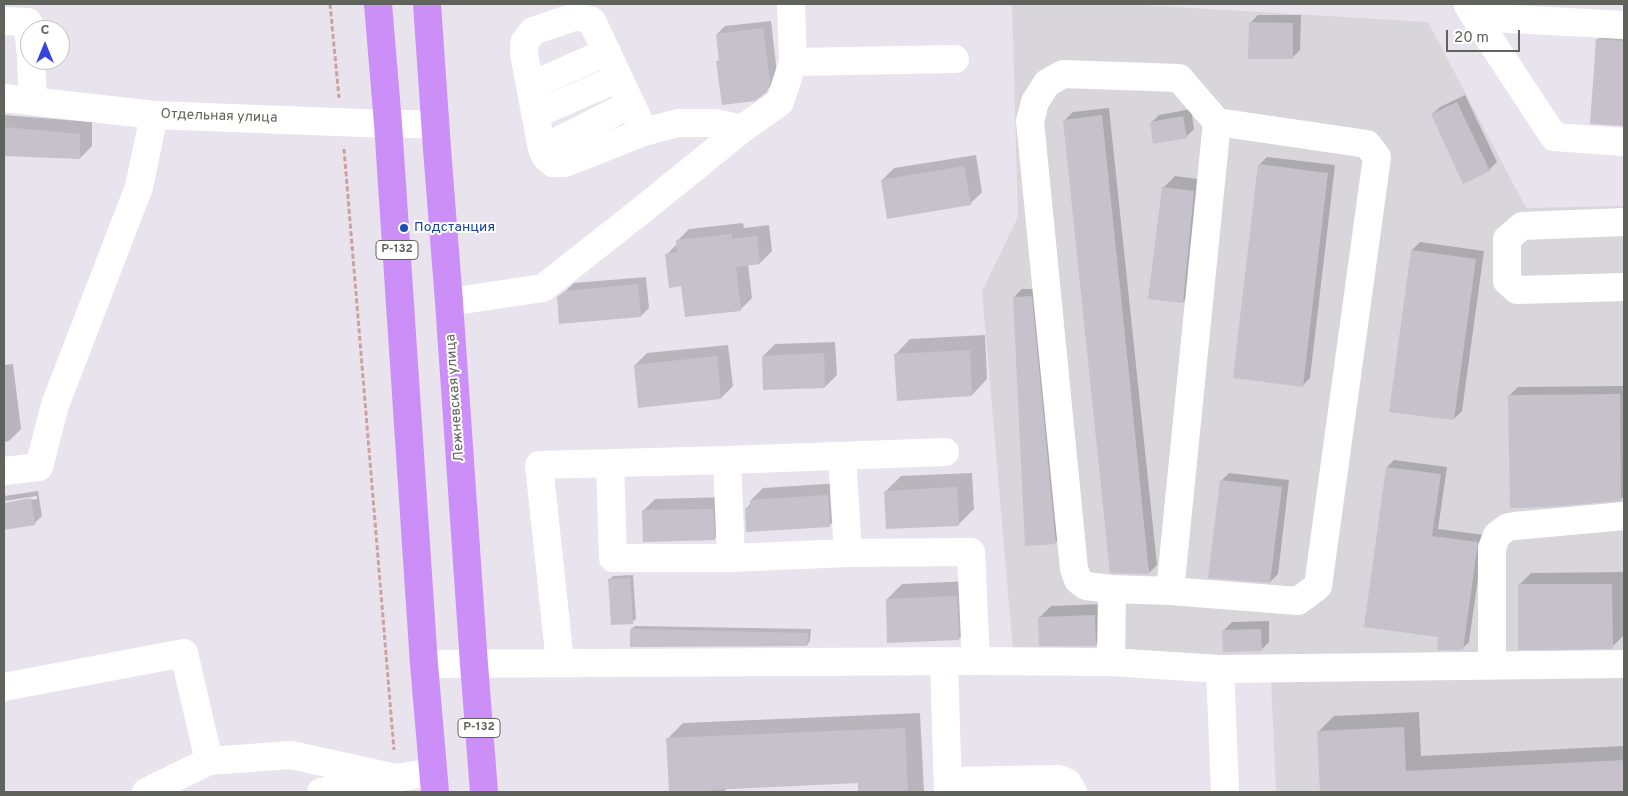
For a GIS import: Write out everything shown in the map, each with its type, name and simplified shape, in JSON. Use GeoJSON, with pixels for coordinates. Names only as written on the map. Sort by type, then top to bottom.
{"type":"FeatureCollection","features":[{"type":"Feature","properties":{"kind":"highway","name":"Р-132"},"geometry":{"type":"LineString","coordinates":[[378,4],[388,124],[424,664],[434,782]]}},
{"type":"Feature","properties":{"kind":"highway","name":"Лежневская улица"},"geometry":{"type":"LineString","coordinates":[[427,4],[484,792]]}},
{"type":"Feature","properties":{"kind":"street"},"geometry":{"type":"LineString","coordinates":[[450,302],[543,288],[742,129],[780,102],[793,62],[791,4]]}},
{"type":"Feature","properties":{"kind":"street"},"geometry":{"type":"LineString","coordinates":[[1471,10],[1624,25]]}},
{"type":"Feature","properties":{"kind":"street"},"geometry":{"type":"LineString","coordinates":[[1471,10],[1554,138],[1624,142]]}},
{"type":"Feature","properties":{"kind":"street"},"geometry":{"type":"LineString","coordinates":[[644,132],[592,21],[577,16],[534,31],[524,43],[524,54],[542,149],[546,158],[553,163],[565,163],[644,132],[678,123],[715,123],[742,129]]}},
{"type":"Feature","properties":{"kind":"street"},"geometry":{"type":"LineString","coordinates":[[530,86],[606,52]]}},
{"type":"Feature","properties":{"kind":"street"},"geometry":{"type":"LineString","coordinates":[[793,62],[955,59]]}},
{"type":"Feature","properties":{"kind":"street"},"geometry":{"type":"LineString","coordinates":[[31,70],[33,101]]}},
{"type":"Feature","properties":{"kind":"street"},"geometry":{"type":"LineString","coordinates":[[1063,74],[1178,78],[1217,122],[1367,144],[1377,158],[1318,586],[1298,601],[1086,586],[1078,580],[1074,568],[1030,121],[1035,102],[1047,83],[1063,74]]}},
{"type":"Feature","properties":{"kind":"street"},"geometry":{"type":"LineString","coordinates":[[536,114],[619,78]]}},
{"type":"Feature","properties":{"kind":"street","name":"Отдельная улица"},"geometry":{"type":"LineString","coordinates":[[4,98],[154,115],[388,124],[435,124]]}},
{"type":"Feature","properties":{"kind":"street"},"geometry":{"type":"LineString","coordinates":[[542,149],[631,104]]}},
{"type":"Feature","properties":{"kind":"street"},"geometry":{"type":"LineString","coordinates":[[4,470],[39,467],[55,405],[139,187],[154,115]]}},
{"type":"Feature","properties":{"kind":"street"},"geometry":{"type":"LineString","coordinates":[[1170,591],[1217,122]]}},
{"type":"Feature","properties":{"kind":"street"},"geometry":{"type":"LineString","coordinates":[[1624,222],[1522,226],[1507,239],[1507,281],[1517,290],[1624,287]]}},
{"type":"Feature","properties":{"kind":"street"},"geometry":{"type":"LineString","coordinates":[[560,662],[539,465],[945,452]]}},
{"type":"Feature","properties":{"kind":"street"},"geometry":{"type":"LineString","coordinates":[[842,456],[848,553]]}},
{"type":"Feature","properties":{"kind":"street"},"geometry":{"type":"LineString","coordinates":[[727,460],[731,558]]}},
{"type":"Feature","properties":{"kind":"street"},"geometry":{"type":"LineString","coordinates":[[610,463],[613,558],[731,558],[848,553],[971,552],[976,661]]}},
{"type":"Feature","properties":{"kind":"street"},"geometry":{"type":"LineString","coordinates":[[1492,665],[1492,548],[1497,535],[1508,527],[1624,516]]}},
{"type":"Feature","properties":{"kind":"street"},"geometry":{"type":"LineString","coordinates":[[1110,662],[1112,589]]}},
{"type":"Feature","properties":{"kind":"street"},"geometry":{"type":"LineString","coordinates":[[4,687],[184,653],[209,761]]}},
{"type":"Feature","properties":{"kind":"street"},"geometry":{"type":"LineString","coordinates":[[424,664],[976,661],[1110,662],[1220,669],[1624,664]]}},
{"type":"Feature","properties":{"kind":"street"},"geometry":{"type":"LineString","coordinates":[[944,662],[948,787],[1059,779],[1067,782],[1073,792]]}},
{"type":"Feature","properties":{"kind":"street"},"geometry":{"type":"LineString","coordinates":[[1220,669],[1225,792]]}},
{"type":"Feature","properties":{"kind":"street"},"geometry":{"type":"LineString","coordinates":[[146,792],[209,761],[292,755],[396,778],[434,782]]}},
{"type":"Feature","properties":{"kind":"street"},"geometry":{"type":"LineString","coordinates":[[321,792],[396,778]]}},
{"type":"Feature","properties":{"kind":"path"},"geometry":{"type":"LineString","coordinates":[[330,4],[342,122],[396,778]]}},
{"type":"Feature","properties":{"kind":"shaded area"},"geometry":{"type":"Polygon","coordinates":[[[1012,4],[1125,4],[1428,22],[1526,208],[1624,206],[1624,792],[1276,792],[1270,657],[1014,662],[982,291],[1018,217],[1012,4]]]}},
{"type":"Feature","properties":{"kind":"building"},"geometry":{"type":"Polygon","coordinates":[[[1249,22],[1293,23],[1293,59],[1248,59],[1249,22]]]}},
{"type":"Feature","properties":{"kind":"building"},"geometry":{"type":"Polygon","coordinates":[[[763,28],[770,82],[767,92],[755,101],[722,105],[716,61],[719,61],[716,34],[763,28]]]}},
{"type":"Feature","properties":{"kind":"building"},"geometry":{"type":"Polygon","coordinates":[[[1596,39],[1624,41],[1623,126],[1590,124],[1596,39]]]}},
{"type":"Feature","properties":{"kind":"building"},"geometry":{"type":"Polygon","coordinates":[[[1457,102],[1490,171],[1463,184],[1431,114],[1457,102]]]}},
{"type":"Feature","properties":{"kind":"building"},"geometry":{"type":"Polygon","coordinates":[[[1102,115],[1149,574],[1110,573],[1063,120],[1102,115]]]}},
{"type":"Feature","properties":{"kind":"building"},"geometry":{"type":"Polygon","coordinates":[[[1183,116],[1187,138],[1153,144],[1150,122],[1183,116]]]}},
{"type":"Feature","properties":{"kind":"building"},"geometry":{"type":"Polygon","coordinates":[[[4,127],[80,134],[80,159],[4,156],[4,127]]]}},
{"type":"Feature","properties":{"kind":"building"},"geometry":{"type":"Polygon","coordinates":[[[1258,164],[1328,173],[1303,387],[1233,378],[1258,164]]]}},
{"type":"Feature","properties":{"kind":"building"},"geometry":{"type":"Polygon","coordinates":[[[964,166],[971,205],[887,219],[881,180],[964,166]]]}},
{"type":"Feature","properties":{"kind":"building"},"geometry":{"type":"Polygon","coordinates":[[[1162,187],[1194,191],[1183,303],[1148,299],[1162,187]]]}},
{"type":"Feature","properties":{"kind":"building"},"geometry":{"type":"Polygon","coordinates":[[[732,234],[732,239],[757,236],[760,264],[736,267],[741,311],[685,317],[681,286],[669,288],[665,254],[677,252],[676,240],[732,234]]]}},
{"type":"Feature","properties":{"kind":"building"},"geometry":{"type":"Polygon","coordinates":[[[1411,250],[1476,259],[1454,420],[1389,412],[1411,250]]]}},
{"type":"Feature","properties":{"kind":"building"},"geometry":{"type":"Polygon","coordinates":[[[638,284],[641,317],[559,324],[557,297],[565,291],[638,284]]]}},
{"type":"Feature","properties":{"kind":"building"},"geometry":{"type":"Polygon","coordinates":[[[1032,296],[1056,544],[1025,546],[1013,297],[1032,296]]]}},
{"type":"Feature","properties":{"kind":"building"},"geometry":{"type":"Polygon","coordinates":[[[970,350],[972,396],[897,401],[894,354],[970,350]]]}},
{"type":"Feature","properties":{"kind":"building"},"geometry":{"type":"Polygon","coordinates":[[[824,353],[825,388],[763,390],[762,356],[824,353]]]}},
{"type":"Feature","properties":{"kind":"building"},"geometry":{"type":"Polygon","coordinates":[[[717,356],[721,399],[638,408],[634,365],[717,356]]]}},
{"type":"Feature","properties":{"kind":"building"},"geometry":{"type":"Polygon","coordinates":[[[1620,394],[1621,501],[1510,508],[1508,395],[1620,394]]]}},
{"type":"Feature","properties":{"kind":"building"},"geometry":{"type":"Polygon","coordinates":[[[1386,467],[1441,474],[1432,536],[1478,542],[1463,650],[1437,650],[1438,637],[1364,627],[1386,467]]]}},
{"type":"Feature","properties":{"kind":"building"},"geometry":{"type":"Polygon","coordinates":[[[1220,480],[1282,487],[1270,583],[1208,578],[1220,480]]]}},
{"type":"Feature","properties":{"kind":"building"},"geometry":{"type":"Polygon","coordinates":[[[957,487],[959,526],[886,529],[884,491],[957,487]]]}},
{"type":"Feature","properties":{"kind":"building"},"geometry":{"type":"Polygon","coordinates":[[[828,495],[830,527],[746,532],[745,508],[750,508],[750,500],[828,495]]]}},
{"type":"Feature","properties":{"kind":"building"},"geometry":{"type":"Polygon","coordinates":[[[31,498],[35,525],[4,530],[4,503],[31,498]]]}},
{"type":"Feature","properties":{"kind":"building"},"geometry":{"type":"Polygon","coordinates":[[[713,509],[715,540],[643,542],[642,510],[713,509]]]}},
{"type":"Feature","properties":{"kind":"building"},"geometry":{"type":"Polygon","coordinates":[[[630,578],[633,624],[611,625],[608,579],[630,578]]]}},
{"type":"Feature","properties":{"kind":"building"},"geometry":{"type":"Polygon","coordinates":[[[1518,584],[1612,584],[1613,649],[1518,650],[1518,584]]]}},
{"type":"Feature","properties":{"kind":"building"},"geometry":{"type":"Polygon","coordinates":[[[957,596],[959,640],[887,643],[886,599],[957,596]]]}},
{"type":"Feature","properties":{"kind":"building"},"geometry":{"type":"Polygon","coordinates":[[[1095,615],[1096,646],[1039,646],[1038,617],[1095,615]]]}},
{"type":"Feature","properties":{"kind":"building"},"geometry":{"type":"Polygon","coordinates":[[[630,629],[808,633],[807,646],[630,647],[630,629]]]}},
{"type":"Feature","properties":{"kind":"building"},"geometry":{"type":"Polygon","coordinates":[[[1261,629],[1262,651],[1223,652],[1222,630],[1261,629]]]}},
{"type":"Feature","properties":{"kind":"building"},"geometry":{"type":"Polygon","coordinates":[[[1404,727],[1406,771],[1624,760],[1624,792],[1320,792],[1317,731],[1404,727]]]}},
{"type":"Feature","properties":{"kind":"building"},"geometry":{"type":"Polygon","coordinates":[[[905,728],[908,792],[858,792],[858,783],[710,790],[710,792],[669,792],[666,738],[905,728]]]}},
{"type":"Feature","properties":{"kind":"place","name":"Подстанция"},"geometry":{"type":"Point","coordinates":[404,228]}}]}
